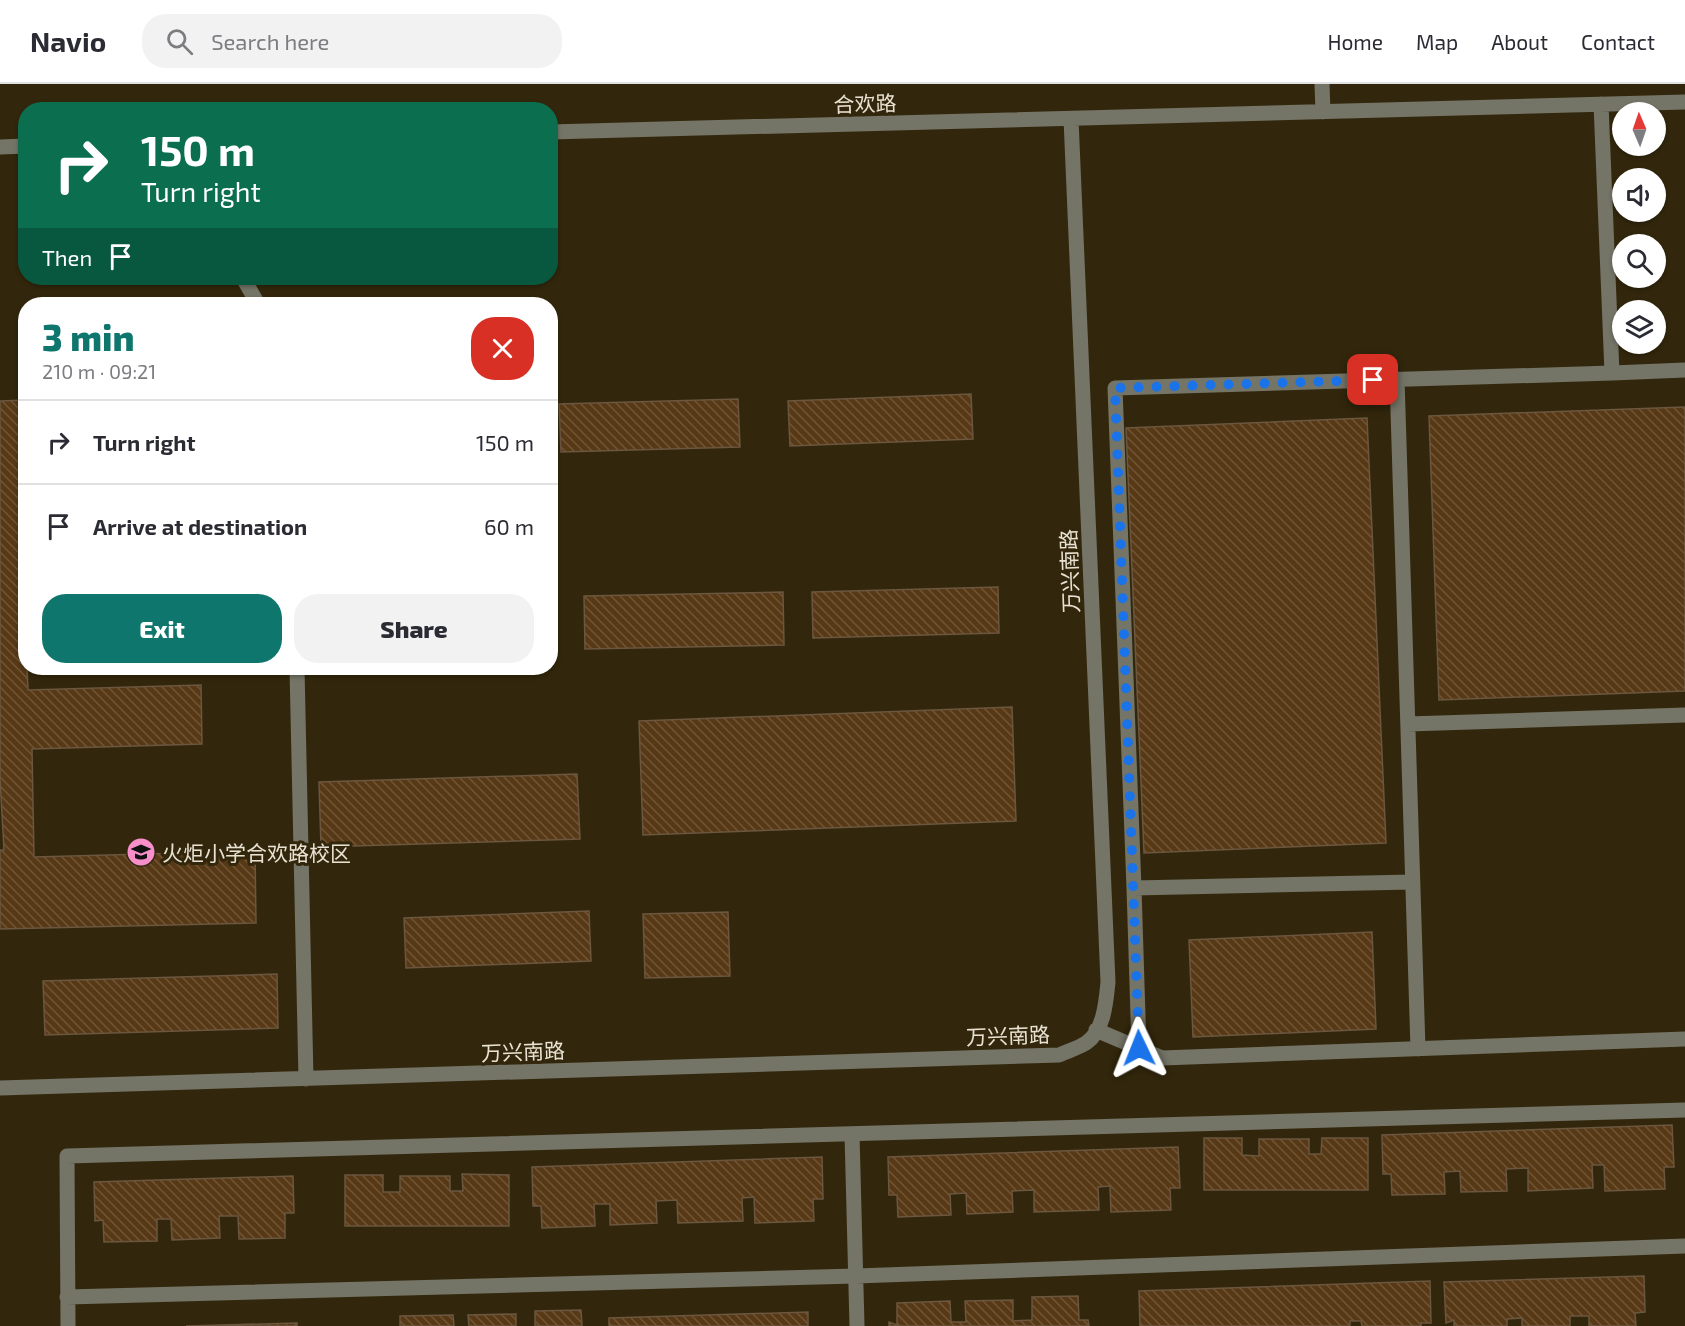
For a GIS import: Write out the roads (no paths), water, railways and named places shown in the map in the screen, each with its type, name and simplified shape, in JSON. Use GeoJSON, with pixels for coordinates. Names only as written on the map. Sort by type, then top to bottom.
{"type":"FeatureCollection","features":[{"type":"Feature","properties":{"kind":"street"},"geometry":{"type":"LineString","coordinates":[[1322,84],[1323,112]]}},
{"type":"Feature","properties":{"kind":"street","name":"合欢路"},"geometry":{"type":"LineString","coordinates":[[558,132],[1685,102]]}},
{"type":"Feature","properties":{"kind":"street"},"geometry":{"type":"LineString","coordinates":[[1601,104],[1612,373]]}},
{"type":"Feature","properties":{"kind":"street","name":"万兴南路"},"geometry":{"type":"LineString","coordinates":[[0,1088],[1059,1055],[1087,1042],[1096,1030],[1105,1008],[1108,982],[1071,119]]}},
{"type":"Feature","properties":{"kind":"street"},"geometry":{"type":"LineString","coordinates":[[0,147],[18,146]]}},
{"type":"Feature","properties":{"kind":"street"},"geometry":{"type":"LineString","coordinates":[[1139,1048],[1115,388],[1685,370]]}},
{"type":"Feature","properties":{"kind":"street"},"geometry":{"type":"LineString","coordinates":[[1397,379],[1418,1049]]}},
{"type":"Feature","properties":{"kind":"street"},"geometry":{"type":"LineString","coordinates":[[297,675],[306,1078]]}},
{"type":"Feature","properties":{"kind":"street"},"geometry":{"type":"LineString","coordinates":[[1408,724],[1685,715]]}},
{"type":"Feature","properties":{"kind":"street"},"geometry":{"type":"LineString","coordinates":[[1134,888],[1412,882]]}},
{"type":"Feature","properties":{"kind":"street"},"geometry":{"type":"LineString","coordinates":[[1096,1030],[1162,1058],[1685,1039]]}},
{"type":"Feature","properties":{"kind":"street"},"geometry":{"type":"LineString","coordinates":[[68,1326],[67,1156],[1685,1110]]}},
{"type":"Feature","properties":{"kind":"street"},"geometry":{"type":"LineString","coordinates":[[852,1134],[857,1326]]}},
{"type":"Feature","properties":{"kind":"street"},"geometry":{"type":"LineString","coordinates":[[68,1297],[856,1276],[1685,1246]]}},
{"type":"Feature","properties":{"kind":"place","name":"火炬小学合欢路校区"},"geometry":{"type":"Point","coordinates":[141,852]}}]}
